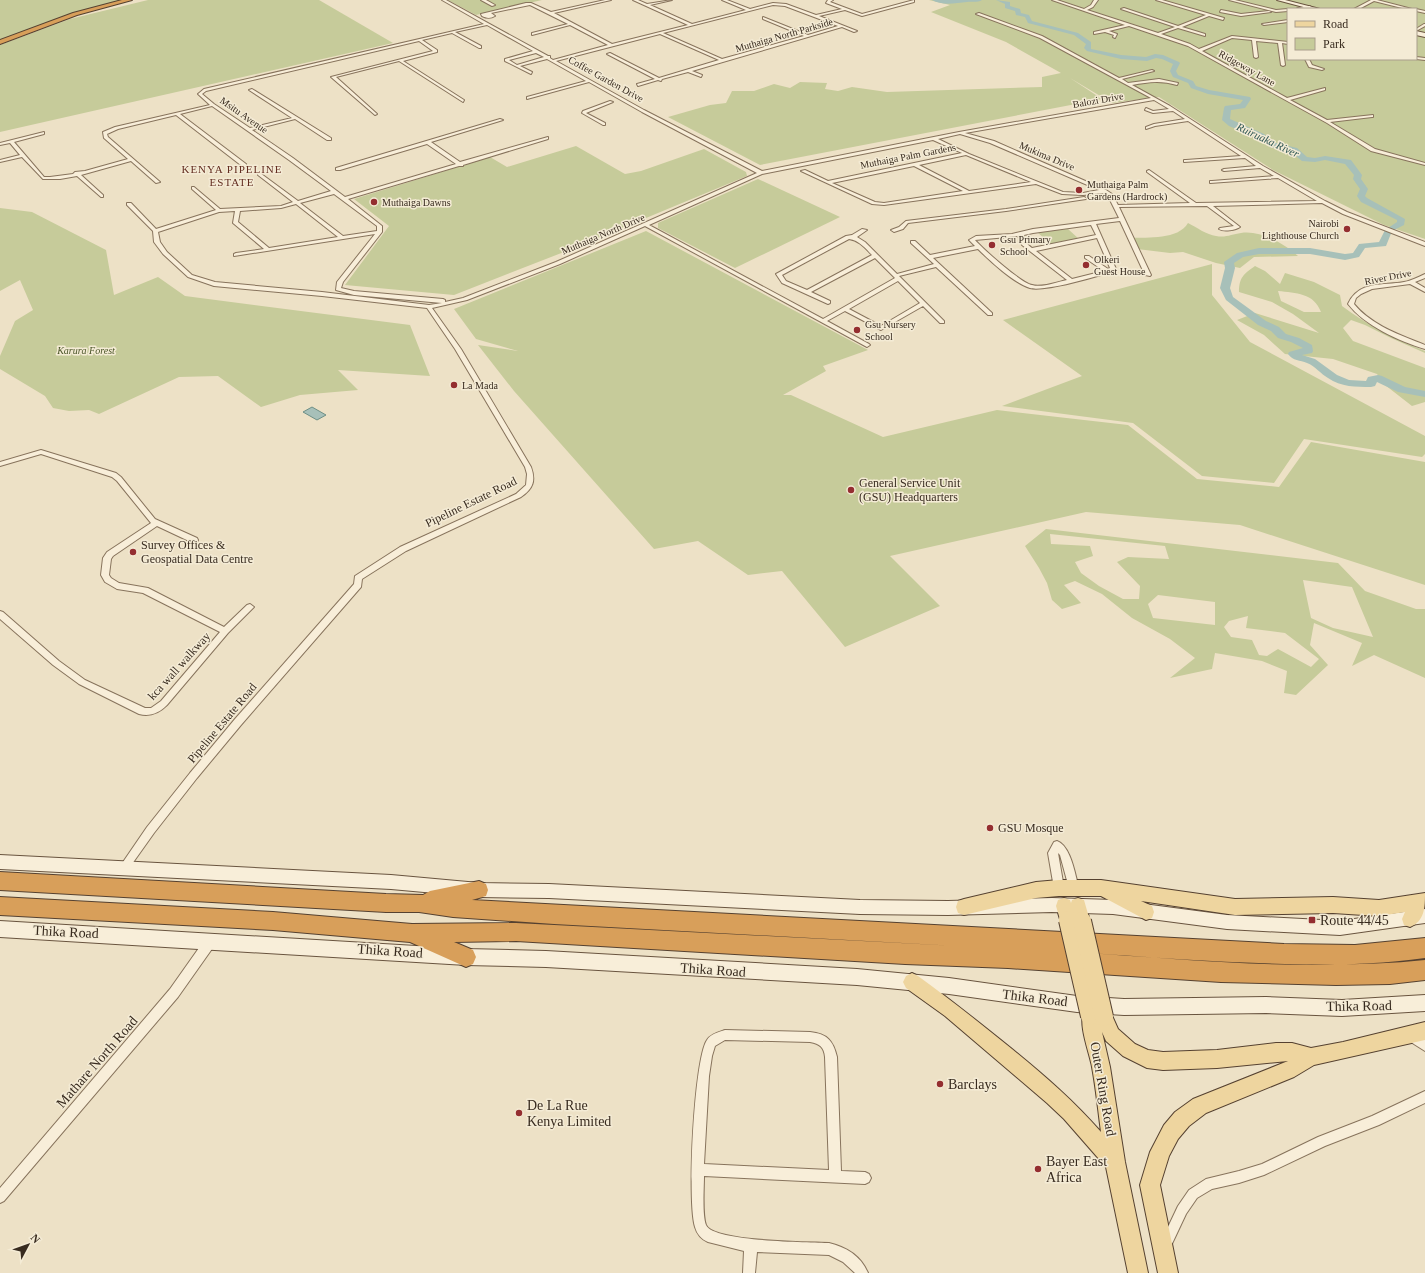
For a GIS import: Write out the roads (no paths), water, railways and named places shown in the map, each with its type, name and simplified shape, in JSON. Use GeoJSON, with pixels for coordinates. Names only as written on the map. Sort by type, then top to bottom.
{"type":"FeatureCollection","features":[{"type":"Feature","properties":{"kind":"highway"},"geometry":{"type":"LineString","coordinates":[[0,42],[75,14],[129,0]]}},
{"type":"Feature","properties":{"kind":"highway"},"geometry":{"type":"LineString","coordinates":[[0,881],[386,903],[419,902],[479,890]]}},
{"type":"Feature","properties":{"kind":"highway"},"geometry":{"type":"LineString","coordinates":[[419,902],[453,908],[554,915],[763,925],[1237,952],[1303,955],[1376,954],[1425,948]]}},
{"type":"Feature","properties":{"kind":"highway","name":"Thika Road"},"geometry":{"type":"LineString","coordinates":[[0,906],[81,912],[273,921],[412,933],[516,932],[905,954],[1008,958],[1116,966],[1298,974],[1390,974],[1425,970]]}},
{"type":"Feature","properties":{"kind":"highway"},"geometry":{"type":"LineString","coordinates":[[412,933],[466,957]]}},
{"type":"Feature","properties":{"kind":"main road"},"geometry":{"type":"LineString","coordinates":[[1279,0],[1314,8]]}},
{"type":"Feature","properties":{"kind":"main road"},"geometry":{"type":"LineString","coordinates":[[0,862],[391,882],[479,890],[548,891],[860,907],[964,908],[1073,913],[1113,907],[1228,922],[1340,928],[1421,909]]}},
{"type":"Feature","properties":{"kind":"main road"},"geometry":{"type":"LineString","coordinates":[[964,908],[1036,890],[1101,888],[1234,907],[1333,905],[1421,909]]}},
{"type":"Feature","properties":{"kind":"main road"},"geometry":{"type":"LineString","coordinates":[[1101,888],[1146,912]]}},
{"type":"Feature","properties":{"kind":"main road","name":"Outer Ring Road"},"geometry":{"type":"LineString","coordinates":[[1073,913],[1097,1016],[1095,1045],[1101,1067],[1115,1162],[1138,1273]]}},
{"type":"Feature","properties":{"kind":"main road","name":"Thika Road"},"geometry":{"type":"LineString","coordinates":[[0,929],[466,957],[546,959],[857,977],[912,982],[1077,1004],[1124,1007],[1266,1005],[1342,1008],[1425,1003]]}},
{"type":"Feature","properties":{"kind":"main road"},"geometry":{"type":"LineString","coordinates":[[912,982],[951,1010],[1054,1096],[1071,1112],[1115,1162]]}},
{"type":"Feature","properties":{"kind":"main road","name":"Outer Ring Road"},"geometry":{"type":"LineString","coordinates":[[1097,1016],[1112,1035],[1129,1050],[1147,1059],[1163,1061],[1217,1059],[1276,1052],[1292,1052],[1310,1057]]}},
{"type":"Feature","properties":{"kind":"main road"},"geometry":{"type":"LineString","coordinates":[[1168,1273],[1150,1185],[1160,1152],[1171,1132],[1182,1119],[1200,1106],[1288,1071],[1299,1066],[1310,1057],[1418,1033]]}},
{"type":"Feature","properties":{"kind":"street","name":"Coffee Garden Drive"},"geometry":{"type":"LineString","coordinates":[[444,0],[761,173]]}},
{"type":"Feature","properties":{"kind":"street"},"geometry":{"type":"LineString","coordinates":[[483,0],[493,5]]}},
{"type":"Feature","properties":{"kind":"street"},"geometry":{"type":"LineString","coordinates":[[551,14],[609,0]]}},
{"type":"Feature","properties":{"kind":"street"},"geometry":{"type":"LineString","coordinates":[[635,0],[692,25]]}},
{"type":"Feature","properties":{"kind":"street"},"geometry":{"type":"LineString","coordinates":[[647,5],[670,0]]}},
{"type":"Feature","properties":{"kind":"street"},"geometry":{"type":"LineString","coordinates":[[724,0],[749,10]]}},
{"type":"Feature","properties":{"kind":"street"},"geometry":{"type":"LineString","coordinates":[[831,0],[827,2],[844,9],[866,15],[913,1],[910,0]]}},
{"type":"Feature","properties":{"kind":"street","name":"Ridgeway Lane"},"geometry":{"type":"LineString","coordinates":[[1054,0],[1157,33],[1200,50],[1377,152],[1425,164]]}},
{"type":"Feature","properties":{"kind":"street"},"geometry":{"type":"LineString","coordinates":[[1085,10],[1092,6],[1096,0]]}},
{"type":"Feature","properties":{"kind":"street"},"geometry":{"type":"LineString","coordinates":[[1158,0],[1223,19]]}},
{"type":"Feature","properties":{"kind":"street"},"geometry":{"type":"LineString","coordinates":[[1231,0],[1276,12]]}},
{"type":"Feature","properties":{"kind":"street"},"geometry":{"type":"LineString","coordinates":[[1358,8],[1374,0],[1406,8]]}},
{"type":"Feature","properties":{"kind":"street"},"geometry":{"type":"LineString","coordinates":[[488,14],[530,4],[612,46]]}},
{"type":"Feature","properties":{"kind":"street","name":"Muthaiga North Parkside"},"geometry":{"type":"LineString","coordinates":[[555,60],[769,4],[786,5],[842,26]]}},
{"type":"Feature","properties":{"kind":"street"},"geometry":{"type":"LineString","coordinates":[[1304,8],[1310,7]]}},
{"type":"Feature","properties":{"kind":"street"},"geometry":{"type":"LineString","coordinates":[[816,16],[844,9]]}},
{"type":"Feature","properties":{"kind":"street"},"geometry":{"type":"LineString","coordinates":[[1123,9],[1204,35]]}},
{"type":"Feature","properties":{"kind":"street"},"geometry":{"type":"LineString","coordinates":[[1221,11],[1241,15],[1287,10]]}},
{"type":"Feature","properties":{"kind":"street"},"geometry":{"type":"LineString","coordinates":[[978,14],[1041,37],[1128,84],[1173,110],[1261,167],[1345,214],[1425,244]]}},
{"type":"Feature","properties":{"kind":"street"},"geometry":{"type":"LineString","coordinates":[[1157,33],[1209,15]]}},
{"type":"Feature","properties":{"kind":"street"},"geometry":{"type":"LineString","coordinates":[[764,18],[808,36]]}},
{"type":"Feature","properties":{"kind":"street"},"geometry":{"type":"LineString","coordinates":[[1264,24],[1287,21]]}},
{"type":"Feature","properties":{"kind":"street","name":"Msitu Avenue"},"geometry":{"type":"LineString","coordinates":[[379,232],[380,227],[378,223],[214,106],[200,93],[245,80],[487,24]]}},
{"type":"Feature","properties":{"kind":"street"},"geometry":{"type":"LineString","coordinates":[[533,34],[570,24]]}},
{"type":"Feature","properties":{"kind":"street"},"geometry":{"type":"LineString","coordinates":[[1095,33],[1130,25]]}},
{"type":"Feature","properties":{"kind":"street"},"geometry":{"type":"LineString","coordinates":[[842,26],[855,31]]}},
{"type":"Feature","properties":{"kind":"street","name":"Muthaiga North Parkside"},"geometry":{"type":"LineString","coordinates":[[638,85],[660,80],[842,26]]}},
{"type":"Feature","properties":{"kind":"street"},"geometry":{"type":"LineString","coordinates":[[1138,32],[1145,30]]}},
{"type":"Feature","properties":{"kind":"street"},"geometry":{"type":"LineString","coordinates":[[1105,31],[1116,35],[1115,37]]}},
{"type":"Feature","properties":{"kind":"street"},"geometry":{"type":"LineString","coordinates":[[452,32],[480,47]]}},
{"type":"Feature","properties":{"kind":"street"},"geometry":{"type":"LineString","coordinates":[[660,33],[723,61]]}},
{"type":"Feature","properties":{"kind":"street"},"geometry":{"type":"LineString","coordinates":[[1156,39],[1165,36]]}},
{"type":"Feature","properties":{"kind":"street"},"geometry":{"type":"LineString","coordinates":[[1200,50],[1226,38],[1254,39],[1287,43]]}},
{"type":"Feature","properties":{"kind":"street"},"geometry":{"type":"LineString","coordinates":[[1254,39],[1256,57]]}},
{"type":"Feature","properties":{"kind":"street"},"geometry":{"type":"LineString","coordinates":[[375,114],[333,77],[436,51],[420,40]]}},
{"type":"Feature","properties":{"kind":"street"},"geometry":{"type":"LineString","coordinates":[[1280,42],[1283,64]]}},
{"type":"Feature","properties":{"kind":"street"},"geometry":{"type":"LineString","coordinates":[[531,73],[506,60],[537,51]]}},
{"type":"Feature","properties":{"kind":"street"},"geometry":{"type":"LineString","coordinates":[[609,54],[660,80]]}},
{"type":"Feature","properties":{"kind":"street"},"geometry":{"type":"LineString","coordinates":[[516,66],[549,57]]}},
{"type":"Feature","properties":{"kind":"street"},"geometry":{"type":"LineString","coordinates":[[1307,60],[1310,66],[1322,69]]}},
{"type":"Feature","properties":{"kind":"street"},"geometry":{"type":"LineString","coordinates":[[401,61],[463,102]]}},
{"type":"Feature","properties":{"kind":"street"},"geometry":{"type":"LineString","coordinates":[[690,71],[701,76]]}},
{"type":"Feature","properties":{"kind":"street"},"geometry":{"type":"LineString","coordinates":[[1118,79],[1152,72]]}},
{"type":"Feature","properties":{"kind":"street"},"geometry":{"type":"LineString","coordinates":[[1128,84],[1153,79],[1170,81],[1177,84]]}},
{"type":"Feature","properties":{"kind":"street"},"geometry":{"type":"LineString","coordinates":[[528,98],[590,81]]}},
{"type":"Feature","properties":{"kind":"street"},"geometry":{"type":"LineString","coordinates":[[1288,100],[1324,89]]}},
{"type":"Feature","properties":{"kind":"street"},"geometry":{"type":"LineString","coordinates":[[251,90],[329,139]]}},
{"type":"Feature","properties":{"kind":"street","name":"Balozi Drive"},"geometry":{"type":"LineString","coordinates":[[761,173],[959,133],[1154,99]]}},
{"type":"Feature","properties":{"kind":"street"},"geometry":{"type":"LineString","coordinates":[[604,124],[584,112],[611,102]]}},
{"type":"Feature","properties":{"kind":"street"},"geometry":{"type":"LineString","coordinates":[[158,182],[106,137],[105,133],[117,128],[214,106]]}},
{"type":"Feature","properties":{"kind":"street"},"geometry":{"type":"LineString","coordinates":[[1146,108],[1153,112],[1173,110]]}},
{"type":"Feature","properties":{"kind":"street"},"geometry":{"type":"LineString","coordinates":[[177,114],[244,165]]}},
{"type":"Feature","properties":{"kind":"street"},"geometry":{"type":"LineString","coordinates":[[1325,121],[1372,116]]}},
{"type":"Feature","properties":{"kind":"street"},"geometry":{"type":"LineString","coordinates":[[248,130],[294,118]]}},
{"type":"Feature","properties":{"kind":"street"},"geometry":{"type":"LineString","coordinates":[[338,168],[501,120]]}},
{"type":"Feature","properties":{"kind":"street"},"geometry":{"type":"LineString","coordinates":[[1148,128],[1154,125],[1188,120]]}},
{"type":"Feature","properties":{"kind":"street"},"geometry":{"type":"LineString","coordinates":[[0,144],[42,133]]}},
{"type":"Feature","properties":{"kind":"street","name":"Mukima Drive"},"geometry":{"type":"LineString","coordinates":[[959,133],[992,142],[1110,195],[1148,275]]}},
{"type":"Feature","properties":{"kind":"street"},"geometry":{"type":"LineString","coordinates":[[344,199],[546,138]]}},
{"type":"Feature","properties":{"kind":"street"},"geometry":{"type":"LineString","coordinates":[[933,138],[968,154]]}},
{"type":"Feature","properties":{"kind":"street"},"geometry":{"type":"LineString","coordinates":[[11,141],[43,178],[46,179],[132,159]]}},
{"type":"Feature","properties":{"kind":"street"},"geometry":{"type":"LineString","coordinates":[[428,142],[461,164]]}},
{"type":"Feature","properties":{"kind":"street","name":"Muthaiga Palm Gardens"},"geometry":{"type":"LineString","coordinates":[[828,182],[968,154],[1034,183],[1066,194],[1083,194],[1104,191]]}},
{"type":"Feature","properties":{"kind":"street"},"geometry":{"type":"LineString","coordinates":[[0,161],[24,155]]}},
{"type":"Feature","properties":{"kind":"street"},"geometry":{"type":"LineString","coordinates":[[1186,161],[1246,157]]}},
{"type":"Feature","properties":{"kind":"street"},"geometry":{"type":"LineString","coordinates":[[914,164],[968,192]]}},
{"type":"Feature","properties":{"kind":"street"},"geometry":{"type":"LineString","coordinates":[[1224,170],[1261,167]]}},
{"type":"Feature","properties":{"kind":"street","name":"Muthaiga Palm Gardens"},"geometry":{"type":"LineString","coordinates":[[803,171],[874,203],[884,204],[1034,183]]}},
{"type":"Feature","properties":{"kind":"street"},"geometry":{"type":"LineString","coordinates":[[1149,171],[1196,205]]}},
{"type":"Feature","properties":{"kind":"street"},"geometry":{"type":"LineString","coordinates":[[77,173],[101,196]]}},
{"type":"Feature","properties":{"kind":"street","name":"Muthaiga North Drive"},"geometry":{"type":"LineString","coordinates":[[428,304],[465,299],[522,277],[646,225],[761,173]]}},
{"type":"Feature","properties":{"kind":"street"},"geometry":{"type":"LineString","coordinates":[[260,174],[342,237]]}},
{"type":"Feature","properties":{"kind":"street"},"geometry":{"type":"LineString","coordinates":[[1220,175],[1229,180]]}},
{"type":"Feature","properties":{"kind":"street"},"geometry":{"type":"LineString","coordinates":[[1212,182],[1278,177]]}},
{"type":"Feature","properties":{"kind":"street"},"geometry":{"type":"LineString","coordinates":[[194,188],[219,211]]}},
{"type":"Feature","properties":{"kind":"street"},"geometry":{"type":"LineString","coordinates":[[155,230],[219,211],[238,211],[282,207],[334,192]]}},
{"type":"Feature","properties":{"kind":"street"},"geometry":{"type":"LineString","coordinates":[[894,230],[901,228],[906,222],[1110,195]]}},
{"type":"Feature","properties":{"kind":"street"},"geometry":{"type":"LineString","coordinates":[[1116,206],[1322,202]]}},
{"type":"Feature","properties":{"kind":"street"},"geometry":{"type":"LineString","coordinates":[[129,204],[155,230],[157,242],[164,253],[190,276],[214,284],[428,304]]}},
{"type":"Feature","properties":{"kind":"street"},"geometry":{"type":"LineString","coordinates":[[1209,205],[1238,227],[1222,229]]}},
{"type":"Feature","properties":{"kind":"street"},"geometry":{"type":"LineString","coordinates":[[238,211],[235,222],[267,250]]}},
{"type":"Feature","properties":{"kind":"street"},"geometry":{"type":"LineString","coordinates":[[1093,223],[1113,269],[1071,281],[1037,287],[1029,286],[972,242],[972,240],[1012,236],[1022,233],[1093,223],[1122,220]]}},
{"type":"Feature","properties":{"kind":"street"},"geometry":{"type":"LineString","coordinates":[[646,225],[867,345]]}},
{"type":"Feature","properties":{"kind":"street"},"geometry":{"type":"LineString","coordinates":[[828,302],[784,282],[779,274],[864,230]]}},
{"type":"Feature","properties":{"kind":"street"},"geometry":{"type":"LineString","coordinates":[[236,255],[379,232]]}},
{"type":"Feature","properties":{"kind":"street"},"geometry":{"type":"LineString","coordinates":[[379,232],[340,282],[338,288],[428,304]]}},
{"type":"Feature","properties":{"kind":"street"},"geometry":{"type":"LineString","coordinates":[[1022,233],[1022,242],[1071,281]]}},
{"type":"Feature","properties":{"kind":"street"},"geometry":{"type":"LineString","coordinates":[[1031,250],[1099,236]]}},
{"type":"Feature","properties":{"kind":"street"},"geometry":{"type":"LineString","coordinates":[[853,237],[858,239],[942,322]]}},
{"type":"Feature","properties":{"kind":"street"},"geometry":{"type":"LineString","coordinates":[[913,242],[990,314]]}},
{"type":"Feature","properties":{"kind":"street"},"geometry":{"type":"LineString","coordinates":[[929,257],[979,247]]}},
{"type":"Feature","properties":{"kind":"street"},"geometry":{"type":"LineString","coordinates":[[808,292],[875,256]]}},
{"type":"Feature","properties":{"kind":"street"},"geometry":{"type":"LineString","coordinates":[[1087,257],[1108,271]]}},
{"type":"Feature","properties":{"kind":"street"},"geometry":{"type":"LineString","coordinates":[[824,321],[896,277],[936,265]]}},
{"type":"Feature","properties":{"kind":"street","name":"River Drive"},"geometry":{"type":"LineString","coordinates":[[1425,276],[1411,282],[1365,289],[1354,298],[1351,304],[1357,311],[1383,329],[1425,347]]}},
{"type":"Feature","properties":{"kind":"street"},"geometry":{"type":"LineString","coordinates":[[1411,282],[1425,290]]}},
{"type":"Feature","properties":{"kind":"street"},"geometry":{"type":"LineString","coordinates":[[845,309],[881,328],[923,303]]}},
{"type":"Feature","properties":{"kind":"street","name":"Pipeline Estate Road"},"geometry":{"type":"LineString","coordinates":[[124,868],[151,827],[175,797],[263,693],[358,585],[358,578],[403,549],[519,495],[530,486],[532,481],[528,467],[458,349],[428,304]]}},
{"type":"Feature","properties":{"kind":"street"},"geometry":{"type":"LineString","coordinates":[[0,464],[41,452],[114,475],[119,479],[155,524],[194,540]]}},
{"type":"Feature","properties":{"kind":"street"},"geometry":{"type":"LineString","coordinates":[[155,524],[110,554],[107,558],[104,575],[108,580],[117,586],[145,590],[225,632]]}},
{"type":"Feature","properties":{"kind":"street","name":"kca wall walkway"},"geometry":{"type":"LineString","coordinates":[[0,614],[56,663],[82,682],[142,711],[148,712],[160,708],[225,632],[250,607]]}},
{"type":"Feature","properties":{"kind":"street","name":"Mathare North Road"},"geometry":{"type":"LineString","coordinates":[[0,1197],[169,999],[210,941]]}},
{"type":"Feature","properties":{"kind":"street"},"geometry":{"type":"LineString","coordinates":[[1418,1033],[1425,1045]]}},
{"type":"Feature","properties":{"kind":"street"},"geometry":{"type":"LineString","coordinates":[[835,1177],[830,1048],[820,1039],[810,1037],[725,1035],[716,1038],[710,1044],[705,1064],[698,1170],[698,1213],[702,1232],[708,1236],[751,1246],[829,1249],[840,1252],[853,1262],[862,1273]]}},
{"type":"Feature","properties":{"kind":"street"},"geometry":{"type":"LineString","coordinates":[[1164,1250],[1182,1210],[1193,1194],[1210,1183],[1238,1177],[1264,1169],[1322,1142],[1375,1121],[1425,1097]]}},
{"type":"Feature","properties":{"kind":"street"},"geometry":{"type":"LineString","coordinates":[[698,1170],[865,1178]]}},
{"type":"Feature","properties":{"kind":"street"},"geometry":{"type":"LineString","coordinates":[[749,1273],[751,1246]]}},
{"type":"Feature","properties":{"kind":"water"},"geometry":{"type":"Polygon","coordinates":[[[312,407],[326,415],[317,420],[303,412],[312,407]]]}},
{"type":"Feature","properties":{"kind":"waterway","name":"Ruiruaka River"},"geometry":{"type":"LineString","coordinates":[[935,0],[950,2],[966,0]]}},
{"type":"Feature","properties":{"kind":"waterway","name":"Ruiruaka River"},"geometry":{"type":"LineString","coordinates":[[970,0],[979,0]]}},
{"type":"Feature","properties":{"kind":"waterway","name":"Ruiruaka River"},"geometry":{"type":"LineString","coordinates":[[999,0],[1008,3],[1007,7],[1018,10],[1018,14],[1027,16],[1030,22],[1076,34],[1089,43],[1087,48],[1089,50],[1121,57],[1147,59],[1155,56],[1163,57],[1177,63],[1173,71],[1175,76],[1191,82],[1193,87],[1208,92],[1247,99],[1242,106],[1228,108],[1226,120],[1261,136],[1273,145],[1294,150],[1305,159],[1315,160],[1325,158],[1348,162],[1358,175],[1357,179],[1364,189],[1361,196],[1364,200],[1401,219],[1401,223],[1391,229]]}},
{"type":"Feature","properties":{"kind":"waterway","name":"Ruiruaka River"},"geometry":{"type":"LineString","coordinates":[[1388,232],[1383,240],[1383,244],[1363,246],[1356,255],[1345,257],[1310,251],[1259,251],[1240,255],[1229,262],[1230,268],[1225,288],[1229,298],[1262,323],[1275,329],[1282,336],[1295,340],[1308,347],[1308,351],[1293,354],[1301,359],[1311,361],[1333,377],[1347,383],[1371,384],[1372,379],[1378,378],[1402,390],[1425,394]]}},
{"type":"Feature","properties":{"kind":"place","name":"Muthaiga Palm Gardens (Hardrock)"},"geometry":{"type":"Point","coordinates":[1079,190]}},
{"type":"Feature","properties":{"kind":"place","name":"Muthaiga Dawns"},"geometry":{"type":"Point","coordinates":[374,202]}},
{"type":"Feature","properties":{"kind":"place","name":"Nairobi Lighthouse Church"},"geometry":{"type":"Point","coordinates":[1347,229]}},
{"type":"Feature","properties":{"kind":"place","name":"Gsu Primary School"},"geometry":{"type":"Point","coordinates":[992,245]}},
{"type":"Feature","properties":{"kind":"place","name":"Olkeri Guest House"},"geometry":{"type":"Point","coordinates":[1086,265]}},
{"type":"Feature","properties":{"kind":"place","name":"Gsu Nursery School"},"geometry":{"type":"Point","coordinates":[857,330]}},
{"type":"Feature","properties":{"kind":"place","name":"La Mada"},"geometry":{"type":"Point","coordinates":[454,385]}},
{"type":"Feature","properties":{"kind":"place","name":"General Service Unit (GSU) Headquarters"},"geometry":{"type":"Point","coordinates":[851,490]}},
{"type":"Feature","properties":{"kind":"place","name":"Survey Offices & Geospatial Data Centre"},"geometry":{"type":"Point","coordinates":[133,552]}},
{"type":"Feature","properties":{"kind":"place","name":"GSU Mosque"},"geometry":{"type":"Point","coordinates":[990,828]}},
{"type":"Feature","properties":{"kind":"place","name":"Route 44/45"},"geometry":{"type":"Point","coordinates":[1312,920]}},
{"type":"Feature","properties":{"kind":"place","name":"Barclays"},"geometry":{"type":"Point","coordinates":[940,1084]}},
{"type":"Feature","properties":{"kind":"place","name":"De La Rue Kenya Limited"},"geometry":{"type":"Point","coordinates":[519,1113]}},
{"type":"Feature","properties":{"kind":"place","name":"Bayer East Africa"},"geometry":{"type":"Point","coordinates":[1038,1169]}},
{"type":"Feature","properties":{"kind":"district","name":"KENYA PIPELINE ESTATE"},"geometry":{"type":"Point","coordinates":[232,175]}},
{"type":"Feature","properties":{"kind":"park label","name":"Karura Forest"},"geometry":{"type":"Point","coordinates":[86,350]}}]}
